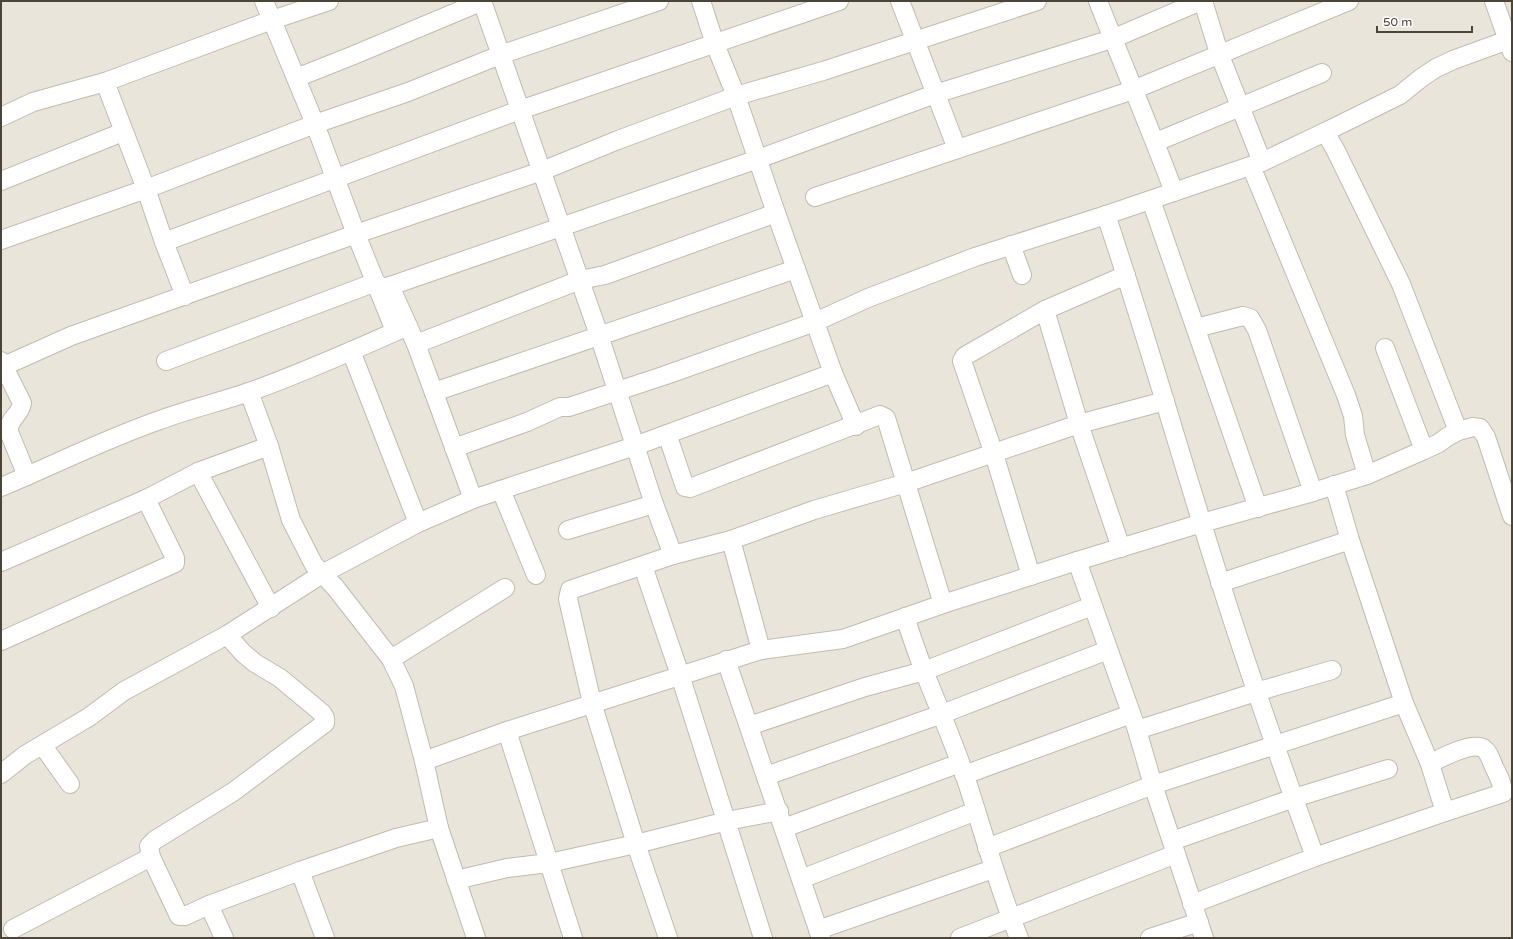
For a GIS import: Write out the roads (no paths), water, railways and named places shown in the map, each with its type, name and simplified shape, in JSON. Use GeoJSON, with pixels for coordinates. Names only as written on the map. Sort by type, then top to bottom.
{"type":"FeatureCollection","features":[{"type":"Feature","properties":{"kind":"street"},"geometry":{"type":"LineString","coordinates":[[264,1],[315,124],[356,234],[402,328],[416,344],[473,499]]}},
{"type":"Feature","properties":{"kind":"street"},"geometry":{"type":"LineString","coordinates":[[1,117],[33,102],[105,82],[272,20],[329,1]]}},
{"type":"Feature","properties":{"kind":"street"},"geometry":{"type":"LineString","coordinates":[[296,78],[482,1],[562,227],[654,504],[673,555]]}},
{"type":"Feature","properties":{"kind":"street"},"geometry":{"type":"LineString","coordinates":[[1,240],[146,189],[315,124],[408,92],[500,55],[659,1]]}},
{"type":"Feature","properties":{"kind":"street"},"geometry":{"type":"LineString","coordinates":[[701,1],[815,322],[834,374],[856,426]]}},
{"type":"Feature","properties":{"kind":"street"},"geometry":{"type":"LineString","coordinates":[[164,242],[520,110],[839,1]]}},
{"type":"Feature","properties":{"kind":"street"},"geometry":{"type":"LineString","coordinates":[[900,1],[956,150]]}},
{"type":"Feature","properties":{"kind":"street"},"geometry":{"type":"LineString","coordinates":[[27,476],[9,432],[9,425],[21,409],[22,404],[2,364],[71,336],[356,234],[542,171],[618,140],[736,96],[823,71],[1037,1]]}},
{"type":"Feature","properties":{"kind":"street"},"geometry":{"type":"LineString","coordinates":[[1098,1],[1132,90],[1156,142],[1174,192]]}},
{"type":"Feature","properties":{"kind":"street"},"geometry":{"type":"LineString","coordinates":[[166,361],[381,286],[562,227],[758,159],[935,94],[1112,39],[1202,1],[1240,108],[1256,164],[1353,416],[1355,435],[1367,474]]}},
{"type":"Feature","properties":{"kind":"street"},"geometry":{"type":"LineString","coordinates":[[815,197],[1132,90],[1220,53],[1320,6],[1349,1]]}},
{"type":"Feature","properties":{"kind":"street"},"geometry":{"type":"LineString","coordinates":[[454,448],[528,422],[560,407],[569,407],[617,391],[815,322],[868,298],[975,257],[1106,215],[1256,164],[1400,95],[1436,68],[1453,60],[1510,46],[1494,1]]}},
{"type":"Feature","properties":{"kind":"street"},"geometry":{"type":"LineString","coordinates":[[1156,142],[1322,73]]}},
{"type":"Feature","properties":{"kind":"street"},"geometry":{"type":"LineString","coordinates":[[105,82],[185,296]]}},
{"type":"Feature","properties":{"kind":"street"},"geometry":{"type":"LineString","coordinates":[[1,181],[123,132]]}},
{"type":"Feature","properties":{"kind":"street"},"geometry":{"type":"LineString","coordinates":[[1325,132],[1335,149],[1402,284],[1420,335],[1458,431]]}},
{"type":"Feature","properties":{"kind":"street"},"geometry":{"type":"LineString","coordinates":[[1151,200],[1258,508]]}},
{"type":"Feature","properties":{"kind":"street"},"geometry":{"type":"LineString","coordinates":[[416,344],[580,280],[605,275],[776,213]]}},
{"type":"Feature","properties":{"kind":"street"},"geometry":{"type":"LineString","coordinates":[[1106,215],[1126,275],[1220,583],[1256,692],[1315,857]]}},
{"type":"Feature","properties":{"kind":"street"},"geometry":{"type":"LineString","coordinates":[[1011,246],[1022,275]]}},
{"type":"Feature","properties":{"kind":"street"},"geometry":{"type":"LineString","coordinates":[[434,392],[796,269]]}},
{"type":"Feature","properties":{"kind":"street"},"geometry":{"type":"LineString","coordinates":[[1031,576],[994,454],[962,361],[965,356],[1045,310],[1126,275]]}},
{"type":"Feature","properties":{"kind":"street"},"geometry":{"type":"LineString","coordinates":[[1045,310],[1079,424],[1121,548]]}},
{"type":"Feature","properties":{"kind":"street"},"geometry":{"type":"LineString","coordinates":[[1196,328],[1243,316],[1250,318],[1257,330],[1313,492]]}},
{"type":"Feature","properties":{"kind":"street"},"geometry":{"type":"LineString","coordinates":[[1,487],[84,450],[160,420],[249,392],[351,351],[402,328]]}},
{"type":"Feature","properties":{"kind":"street"},"geometry":{"type":"LineString","coordinates":[[1385,348],[1424,450]]}},
{"type":"Feature","properties":{"kind":"street"},"geometry":{"type":"LineString","coordinates":[[351,351],[418,523]]}},
{"type":"Feature","properties":{"kind":"street"},"geometry":{"type":"LineString","coordinates":[[1,774],[25,756],[89,717],[124,691],[227,635],[272,608],[322,574],[418,523],[473,499],[635,446],[834,374]]}},
{"type":"Feature","properties":{"kind":"street"},"geometry":{"type":"LineString","coordinates":[[249,392],[269,446],[291,520],[314,565],[335,588],[391,659],[404,686],[424,761],[439,828],[476,938]]}},
{"type":"Feature","properties":{"kind":"street"},"geometry":{"type":"LineString","coordinates":[[668,938],[636,844],[592,703],[568,599],[570,590],[673,555],[732,540],[814,510],[906,483],[1079,424],[1165,401]]}},
{"type":"Feature","properties":{"kind":"street"},"geometry":{"type":"LineString","coordinates":[[667,434],[685,487],[690,488],[880,416],[886,418],[943,604]]}},
{"type":"Feature","properties":{"kind":"street"},"geometry":{"type":"LineString","coordinates":[[424,761],[507,731],[726,660],[761,650],[843,639],[943,604],[1077,561],[1202,523],[1313,492],[1367,474],[1439,443],[1447,436],[1458,431],[1473,427],[1480,428],[1486,437],[1512,516]]}},
{"type":"Feature","properties":{"kind":"street"},"geometry":{"type":"LineString","coordinates":[[1,562],[146,499],[198,472],[269,446]]}},
{"type":"Feature","properties":{"kind":"street"},"geometry":{"type":"LineString","coordinates":[[198,472],[272,608]]}},
{"type":"Feature","properties":{"kind":"street"},"geometry":{"type":"LineString","coordinates":[[1334,485],[1350,540],[1404,703],[1430,764],[1445,812]]}},
{"type":"Feature","properties":{"kind":"street"},"geometry":{"type":"LineString","coordinates":[[501,490],[536,575]]}},
{"type":"Feature","properties":{"kind":"street"},"geometry":{"type":"LineString","coordinates":[[1,641],[174,563],[175,558],[146,499]]}},
{"type":"Feature","properties":{"kind":"street"},"geometry":{"type":"LineString","coordinates":[[568,530],[654,504]]}},
{"type":"Feature","properties":{"kind":"street"},"geometry":{"type":"LineString","coordinates":[[732,540],[761,650]]}},
{"type":"Feature","properties":{"kind":"street"},"geometry":{"type":"LineString","coordinates":[[1220,583],[1350,540]]}},
{"type":"Feature","properties":{"kind":"street"},"geometry":{"type":"LineString","coordinates":[[1077,561],[1134,722],[1153,785],[1201,930],[1150,938]]}},
{"type":"Feature","properties":{"kind":"street"},"geometry":{"type":"LineString","coordinates":[[643,566],[680,674],[763,938]]}},
{"type":"Feature","properties":{"kind":"street"},"geometry":{"type":"LineString","coordinates":[[391,659],[506,588]]}},
{"type":"Feature","properties":{"kind":"street"},"geometry":{"type":"LineString","coordinates":[[749,726],[865,687],[924,671],[1092,606]]}},
{"type":"Feature","properties":{"kind":"street"},"geometry":{"type":"LineString","coordinates":[[905,617],[962,769],[993,869],[1019,938]]}},
{"type":"Feature","properties":{"kind":"street"},"geometry":{"type":"LineString","coordinates":[[227,635],[243,653],[255,663],[280,678],[322,713],[325,718],[324,723],[233,792],[154,840],[149,846],[151,857],[179,916],[185,916],[209,905],[300,871],[396,838],[439,828]]}},
{"type":"Feature","properties":{"kind":"street"},"geometry":{"type":"LineString","coordinates":[[766,776],[942,714],[1108,650]]}},
{"type":"Feature","properties":{"kind":"street"},"geometry":{"type":"LineString","coordinates":[[726,660],[820,934],[993,869]]}},
{"type":"Feature","properties":{"kind":"street"},"geometry":{"type":"LineString","coordinates":[[784,828],[962,769],[1134,722],[1256,692],[1332,670]]}},
{"type":"Feature","properties":{"kind":"street"},"geometry":{"type":"LineString","coordinates":[[987,848],[1153,785],[1404,703]]}},
{"type":"Feature","properties":{"kind":"street"},"geometry":{"type":"LineString","coordinates":[[507,731],[573,938]]}},
{"type":"Feature","properties":{"kind":"street"},"geometry":{"type":"LineString","coordinates":[[43,746],[70,784]]}},
{"type":"Feature","properties":{"kind":"street"},"geometry":{"type":"LineString","coordinates":[[1192,904],[1315,857],[1503,793],[1503,786],[1487,752],[1482,747],[1455,751],[1430,764]]}},
{"type":"Feature","properties":{"kind":"street"},"geometry":{"type":"LineString","coordinates":[[960,938],[1011,918],[1174,847],[1294,798],[1388,769]]}},
{"type":"Feature","properties":{"kind":"street"},"geometry":{"type":"LineString","coordinates":[[456,880],[507,868],[548,863],[636,844],[727,821],[779,811]]}},
{"type":"Feature","properties":{"kind":"street"},"geometry":{"type":"LineString","coordinates":[[801,879],[976,811]]}},
{"type":"Feature","properties":{"kind":"street"},"geometry":{"type":"LineString","coordinates":[[13,928],[151,857]]}},
{"type":"Feature","properties":{"kind":"street"},"geometry":{"type":"LineString","coordinates":[[300,871],[325,938]]}},
{"type":"Feature","properties":{"kind":"street"},"geometry":{"type":"LineString","coordinates":[[209,905],[224,938]]}}]}
